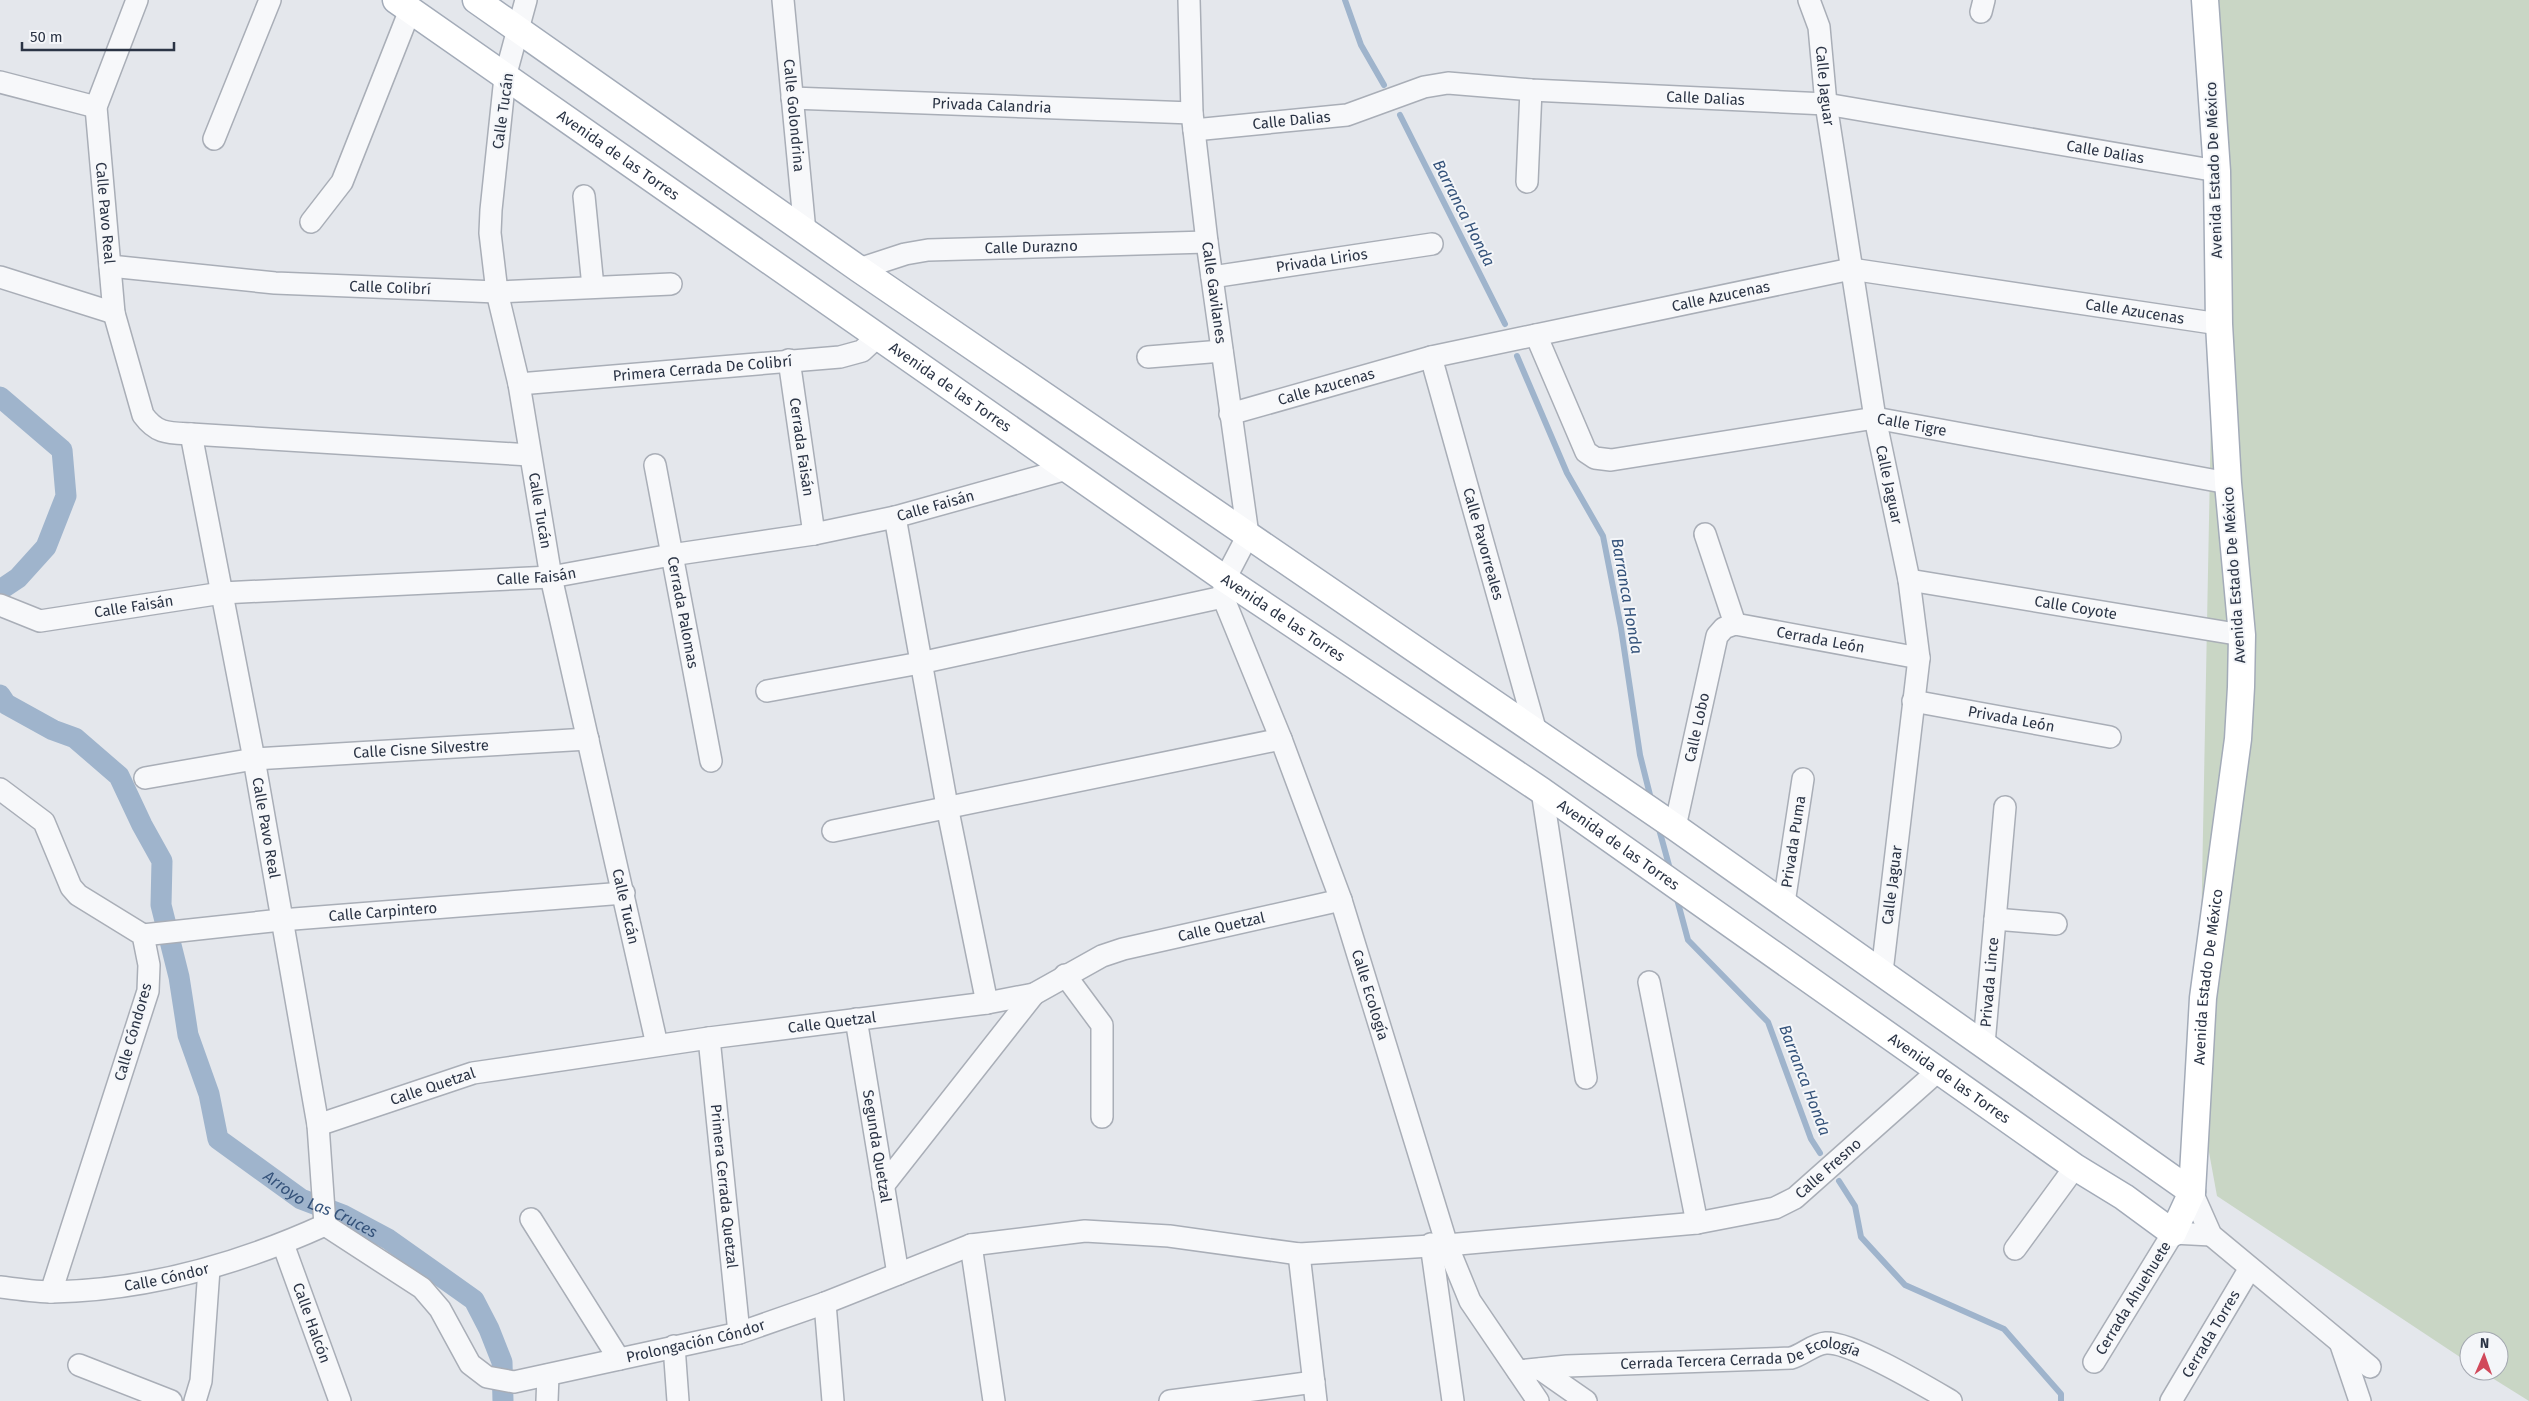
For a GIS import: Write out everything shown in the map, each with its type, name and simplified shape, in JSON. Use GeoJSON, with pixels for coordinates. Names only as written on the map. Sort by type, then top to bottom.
{"type":"FeatureCollection","features":[{"type":"Feature","properties":{"kind":"main road"},"geometry":{"type":"LineString","coordinates":[[476,0],[805,232],[1675,827],[2192,1192]]}},
{"type":"Feature","properties":{"kind":"main road","name":"Avenida Estado De México"},"geometry":{"type":"LineString","coordinates":[[2173,1233],[2192,1192],[2203,998],[2238,739],[2242,635],[2228,483],[2219,324],[2217,171],[2205,0]]}},
{"type":"Feature","properties":{"kind":"main road","name":"Avenida de las Torres"},"geometry":{"type":"LineString","coordinates":[[403,5],[1067,469],[1224,588],[1542,791],[2074,1167],[2124,1197],[2173,1233]]}},
{"type":"Feature","properties":{"kind":"street","name":"Calle Pavo Real"},"geometry":{"type":"LineString","coordinates":[[137,0],[96,107],[114,313],[143,415],[152,428],[166,432],[191,434],[254,759],[318,1125],[324,1220]]}},
{"type":"Feature","properties":{"kind":"street"},"geometry":{"type":"LineString","coordinates":[[214,139],[270,0]]}},
{"type":"Feature","properties":{"kind":"street","name":"Calle Tucán"},"geometry":{"type":"LineString","coordinates":[[526,0],[520,30],[505,77],[490,210],[490,233],[497,292],[519,384],[550,577],[624,893],[657,1045]]}},
{"type":"Feature","properties":{"kind":"street","name":"Calle Golondrina"},"geometry":{"type":"LineString","coordinates":[[783,0],[805,232]]}},
{"type":"Feature","properties":{"kind":"street","name":"Calle Gavilanes"},"geometry":{"type":"LineString","coordinates":[[1190,0],[1194,121],[1207,242],[1248,535]]}},
{"type":"Feature","properties":{"kind":"street","name":"Calle Jaguar"},"geometry":{"type":"LineString","coordinates":[[1809,0],[1819,27],[1826,104],[1851,269],[1875,418],[1909,580],[1919,658],[1882,972]]}},
{"type":"Feature","properties":{"kind":"street"},"geometry":{"type":"LineString","coordinates":[[311,222],[342,182],[403,5]]}},
{"type":"Feature","properties":{"kind":"street"},"geometry":{"type":"LineString","coordinates":[[0,82],[96,107]]}},
{"type":"Feature","properties":{"kind":"street","name":"Calle Dalias"},"geometry":{"type":"LineString","coordinates":[[1194,121],[1347,115],[1364,111],[1424,87],[1448,83],[1531,90],[1826,104],[2217,171]]}},
{"type":"Feature","properties":{"kind":"street"},"geometry":{"type":"LineString","coordinates":[[1526,182],[1531,90]]}},
{"type":"Feature","properties":{"kind":"street","name":"Privada Calandria"},"geometry":{"type":"LineString","coordinates":[[792,98],[1194,121]]}},
{"type":"Feature","properties":{"kind":"street"},"geometry":{"type":"LineString","coordinates":[[584,196],[593,287]]}},
{"type":"Feature","properties":{"kind":"street","name":"Calle Durazno"},"geometry":{"type":"LineString","coordinates":[[859,269],[905,254],[928,250],[1207,242]]}},
{"type":"Feature","properties":{"kind":"street","name":"Privada Lirios"},"geometry":{"type":"LineString","coordinates":[[1212,277],[1432,244]]}},
{"type":"Feature","properties":{"kind":"street","name":"Calle Colibrí"},"geometry":{"type":"LineString","coordinates":[[110,266],[275,283],[497,292],[671,284]]}},
{"type":"Feature","properties":{"kind":"street","name":"Calle Azucenas"},"geometry":{"type":"LineString","coordinates":[[1230,414],[1431,357],[1851,269],[2219,324]]}},
{"type":"Feature","properties":{"kind":"street"},"geometry":{"type":"LineString","coordinates":[[0,277],[114,313]]}},
{"type":"Feature","properties":{"kind":"street","name":"Calle Tigre"},"geometry":{"type":"LineString","coordinates":[[1536,335],[1586,452],[1595,458],[1611,460],[1875,418],[2228,483]]}},
{"type":"Feature","properties":{"kind":"street","name":"Primera Cerrada De Colibrí"},"geometry":{"type":"LineString","coordinates":[[519,384],[840,357],[862,351],[877,337]]}},
{"type":"Feature","properties":{"kind":"street"},"geometry":{"type":"LineString","coordinates":[[1148,357],[1222,351]]}},
{"type":"Feature","properties":{"kind":"street","name":"Calle Pavorreales"},"geometry":{"type":"LineString","coordinates":[[1431,357],[1536,732]]}},
{"type":"Feature","properties":{"kind":"street","name":"Cerrada Faisán"},"geometry":{"type":"LineString","coordinates":[[789,360],[814,534]]}},
{"type":"Feature","properties":{"kind":"street"},"geometry":{"type":"LineString","coordinates":[[191,434],[530,455]]}},
{"type":"Feature","properties":{"kind":"street","name":"Cerrada Palomas"},"geometry":{"type":"LineString","coordinates":[[655,465],[711,761]]}},
{"type":"Feature","properties":{"kind":"street","name":"Calle Faisán"},"geometry":{"type":"LineString","coordinates":[[0,605],[40,621],[222,593],[550,577],[671,555],[814,534],[894,517],[1067,469]]}},
{"type":"Feature","properties":{"kind":"street"},"geometry":{"type":"LineString","coordinates":[[894,517],[947,806],[987,1003]]}},
{"type":"Feature","properties":{"kind":"street"},"geometry":{"type":"LineString","coordinates":[[1705,534],[1729,626]]}},
{"type":"Feature","properties":{"kind":"street"},"geometry":{"type":"LineString","coordinates":[[768,692],[920,663],[1224,588],[1248,535]]}},
{"type":"Feature","properties":{"kind":"street","name":"Calle Coyote"},"geometry":{"type":"LineString","coordinates":[[1909,580],[2242,635]]}},
{"type":"Feature","properties":{"kind":"street","name":"Calle Ecología"},"geometry":{"type":"LineString","coordinates":[[1224,588],[1341,900],[1439,1245],[1470,1301],[1538,1401]]}},
{"type":"Feature","properties":{"kind":"street","name":"Cerrada León"},"geometry":{"type":"LineString","coordinates":[[1729,626],[1919,658]]}},
{"type":"Feature","properties":{"kind":"street","name":"Calle Lobo"},"geometry":{"type":"LineString","coordinates":[[1675,827],[1717,636],[1729,626]]}},
{"type":"Feature","properties":{"kind":"street","name":"Privada León"},"geometry":{"type":"LineString","coordinates":[[1913,701],[2110,737]]}},
{"type":"Feature","properties":{"kind":"street"},"geometry":{"type":"LineString","coordinates":[[833,831],[1281,738]]}},
{"type":"Feature","properties":{"kind":"street","name":"Calle Cisne Silvestre"},"geometry":{"type":"LineString","coordinates":[[145,778],[254,759],[588,739]]}},
{"type":"Feature","properties":{"kind":"street","name":"Privada Puma"},"geometry":{"type":"LineString","coordinates":[[1784,903],[1803,780]]}},
{"type":"Feature","properties":{"kind":"street"},"geometry":{"type":"LineString","coordinates":[[1542,791],[1586,1078]]}},
{"type":"Feature","properties":{"kind":"street"},"geometry":{"type":"LineString","coordinates":[[3,798],[44,822],[71,887],[78,895],[144,935]]}},
{"type":"Feature","properties":{"kind":"street","name":"Privada Lince"},"geometry":{"type":"LineString","coordinates":[[1984,1044],[2005,806]]}},
{"type":"Feature","properties":{"kind":"street","name":"Calle Carpintero"},"geometry":{"type":"LineString","coordinates":[[144,935],[281,920],[624,893]]}},
{"type":"Feature","properties":{"kind":"street","name":"Calle Quetzal"},"geometry":{"type":"LineString","coordinates":[[318,1125],[473,1073],[657,1045],[987,1003],[1034,994],[1102,956],[1123,949],[1341,900]]}},
{"type":"Feature","properties":{"kind":"street","name":"Privada Lince"},"geometry":{"type":"LineString","coordinates":[[1995,919],[2056,924]]}},
{"type":"Feature","properties":{"kind":"street","name":"Calle Cóndores"},"geometry":{"type":"LineString","coordinates":[[51,1292],[148,991],[149,965],[144,935]]}},
{"type":"Feature","properties":{"kind":"street"},"geometry":{"type":"LineString","coordinates":[[1065,975],[1102,1025],[1102,1117]]}},
{"type":"Feature","properties":{"kind":"street"},"geometry":{"type":"LineString","coordinates":[[1649,982],[1697,1223]]}},
{"type":"Feature","properties":{"kind":"street"},"geometry":{"type":"LineString","coordinates":[[883,1186],[1034,994]]}},
{"type":"Feature","properties":{"kind":"street","name":"Segunda Quetzal"},"geometry":{"type":"LineString","coordinates":[[856,1019],[898,1274]]}},
{"type":"Feature","properties":{"kind":"street","name":"Primera Cerrada Quetzal"},"geometry":{"type":"LineString","coordinates":[[709,1038],[739,1333]]}},
{"type":"Feature","properties":{"kind":"street","name":"Calle Fresno"},"geometry":{"type":"LineString","coordinates":[[1299,1254],[1439,1245],[1697,1223],[1775,1208],[1795,1198],[1938,1071]]}},
{"type":"Feature","properties":{"kind":"street"},"geometry":{"type":"LineString","coordinates":[[2015,1249],[2074,1167]]}},
{"type":"Feature","properties":{"kind":"street"},"geometry":{"type":"LineString","coordinates":[[2192,1192],[2212,1235],[2370,1367]]}},
{"type":"Feature","properties":{"kind":"street"},"geometry":{"type":"LineString","coordinates":[[531,1219],[619,1359]]}},
{"type":"Feature","properties":{"kind":"street","name":"Calle Cóndor"},"geometry":{"type":"LineString","coordinates":[[0,1287],[51,1292],[127,1286],[209,1269],[283,1244],[324,1220]]}},
{"type":"Feature","properties":{"kind":"street","name":"Prolongación Cóndor"},"geometry":{"type":"LineString","coordinates":[[324,1220],[422,1288],[440,1309],[470,1364],[487,1378],[514,1382],[739,1333],[825,1303],[971,1245],[1085,1231],[1169,1236],[1299,1254]]}},
{"type":"Feature","properties":{"kind":"street"},"geometry":{"type":"LineString","coordinates":[[2173,1233],[2212,1235]]}},
{"type":"Feature","properties":{"kind":"street","name":"Cerrada Ahuehuete"},"geometry":{"type":"LineString","coordinates":[[2094,1362],[2173,1233]]}},
{"type":"Feature","properties":{"kind":"street","name":"Calle Halcón"},"geometry":{"type":"LineString","coordinates":[[283,1244],[340,1401]]}},
{"type":"Feature","properties":{"kind":"street"},"geometry":{"type":"LineString","coordinates":[[971,1245],[994,1401]]}},
{"type":"Feature","properties":{"kind":"street"},"geometry":{"type":"LineString","coordinates":[[1439,1245],[1453,1401]]}},
{"type":"Feature","properties":{"kind":"street"},"geometry":{"type":"LineString","coordinates":[[1170,1401],[1315,1391],[1299,1254]]}},
{"type":"Feature","properties":{"kind":"street","name":"Cerrada Torres"},"geometry":{"type":"LineString","coordinates":[[2171,1401],[2250,1268]]}},
{"type":"Feature","properties":{"kind":"street"},"geometry":{"type":"LineString","coordinates":[[195,1401],[201,1381],[209,1269]]}},
{"type":"Feature","properties":{"kind":"street"},"geometry":{"type":"LineString","coordinates":[[825,1303],[833,1401]]}},
{"type":"Feature","properties":{"kind":"street","name":"Cerrada Tercera Cerrada De Ecología"},"geometry":{"type":"LineString","coordinates":[[1518,1372],[1567,1366],[1791,1358],[1801,1355],[1817,1345],[1834,1343],[1894,1368],[1951,1401]]}},
{"type":"Feature","properties":{"kind":"street"},"geometry":{"type":"LineString","coordinates":[[2342,1345],[2360,1401]]}},
{"type":"Feature","properties":{"kind":"street"},"geometry":{"type":"LineString","coordinates":[[674,1346],[678,1401]]}},
{"type":"Feature","properties":{"kind":"street"},"geometry":{"type":"LineString","coordinates":[[79,1365],[171,1401]]}},
{"type":"Feature","properties":{"kind":"street"},"geometry":{"type":"LineString","coordinates":[[1540,1369],[1586,1401]]}},
{"type":"Feature","properties":{"kind":"street"},"geometry":{"type":"LineString","coordinates":[[548,1375],[548,1401]]}},
{"type":"Feature","properties":{"kind":"green space"},"geometry":{"type":"Polygon","coordinates":[[[2219,0],[2529,0],[2529,1401],[2497,1381],[2509,1381],[2509,1331],[2459,1331],[2459,1356],[2217,1196],[2198,1092],[2219,0]]]}},
{"type":"Feature","properties":{"kind":"waterway","name":"Barranca Honda"},"geometry":{"type":"LineString","coordinates":[[1345,0],[1361,45],[1384,85]]}},
{"type":"Feature","properties":{"kind":"waterway","name":"Barranca Honda"},"geometry":{"type":"LineString","coordinates":[[1400,115],[1505,324]]}},
{"type":"Feature","properties":{"kind":"waterway","name":"Barranca Honda"},"geometry":{"type":"LineString","coordinates":[[1517,356],[1567,473],[1603,536],[1621,628],[1640,755],[1651,799]]}},
{"type":"Feature","properties":{"kind":"waterway"},"geometry":{"type":"LineString","coordinates":[[0,397],[62,450],[66,496],[46,547],[18,578],[0,590]]}},
{"type":"Feature","properties":{"kind":"waterway","name":"Arroyo Las Cruces"},"geometry":{"type":"LineString","coordinates":[[0,695],[6,704],[53,730],[75,738],[119,776],[142,825],[162,861],[161,905],[179,977],[188,1035],[209,1094],[218,1139],[301,1199],[343,1215],[388,1239],[474,1300],[489,1329],[502,1362],[503,1401]]}},
{"type":"Feature","properties":{"kind":"waterway","name":"Barranca Honda"},"geometry":{"type":"LineString","coordinates":[[1659,829],[1670,869]]}},
{"type":"Feature","properties":{"kind":"waterway","name":"Barranca Honda"},"geometry":{"type":"LineString","coordinates":[[1677,899],[1688,940],[1768,1022],[1811,1139],[1820,1153]]}},
{"type":"Feature","properties":{"kind":"waterway","name":"Barranca Honda"},"geometry":{"type":"LineString","coordinates":[[1839,1181],[1855,1206],[1861,1237],[1905,1285],[2004,1329],[2061,1394],[2061,1401]]}}]}
